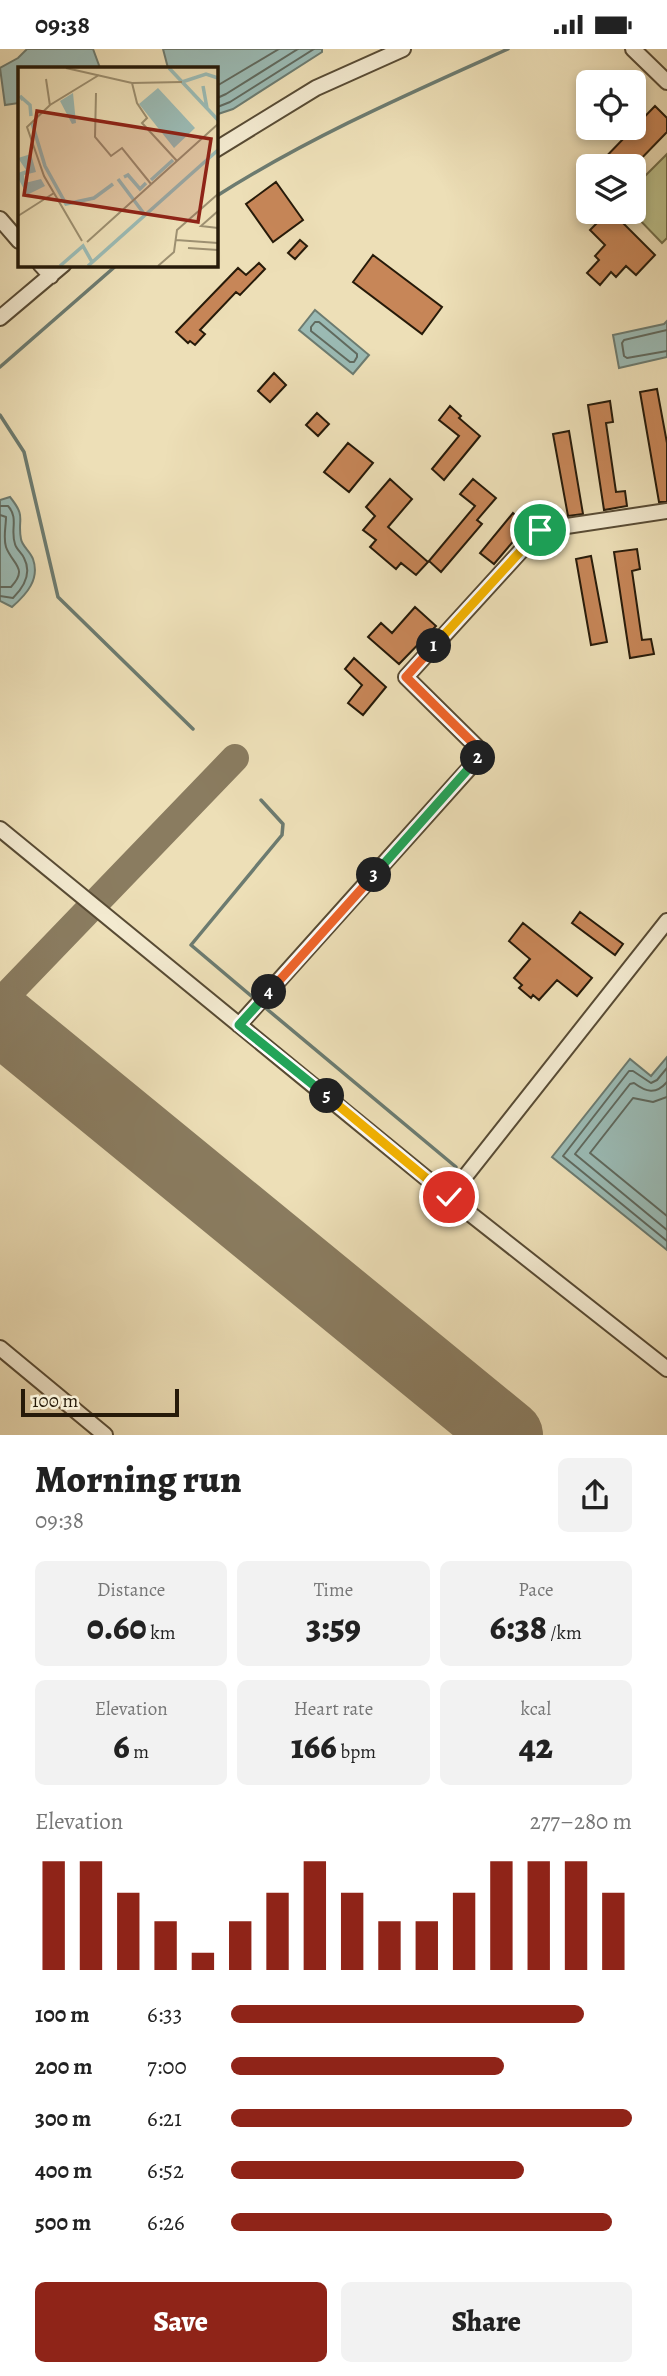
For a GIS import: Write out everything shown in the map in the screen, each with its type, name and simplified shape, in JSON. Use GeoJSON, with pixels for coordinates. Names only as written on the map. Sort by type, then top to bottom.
{"type":"FeatureCollection","features":[{"type":"Feature","properties":{"kind":"street"},"geometry":{"type":"LineString","coordinates":[[217,149],[316,87],[402,49]]}},
{"type":"Feature","properties":{"kind":"street"},"geometry":{"type":"LineString","coordinates":[[633,49],[667,82]]}},
{"type":"Feature","properties":{"kind":"street"},"geometry":{"type":"LineString","coordinates":[[0,219],[18,240]]}},
{"type":"Feature","properties":{"kind":"street"},"geometry":{"type":"LineString","coordinates":[[42,266],[51,276]]}},
{"type":"Feature","properties":{"kind":"street"},"geometry":{"type":"LineString","coordinates":[[0,318],[63,266]]}},
{"type":"Feature","properties":{"kind":"street"},"geometry":{"type":"LineString","coordinates":[[239,1025],[483,753],[406,677],[540,530],[667,511]]}},
{"type":"Feature","properties":{"kind":"street"},"geometry":{"type":"LineString","coordinates":[[0,829],[449,1197],[667,1369]]}},
{"type":"Feature","properties":{"kind":"street"},"geometry":{"type":"LineString","coordinates":[[449,1197],[667,922]]}},
{"type":"Feature","properties":{"kind":"street"},"geometry":{"type":"LineString","coordinates":[[0,1348],[105,1434]]}},
{"type":"Feature","properties":{"kind":"green space"},"geometry":{"type":"Polygon","coordinates":[[[667,154],[667,238],[662,243],[644,224],[646,224],[646,175],[667,154]]]}},
{"type":"Feature","properties":{"kind":"water"},"geometry":{"type":"Polygon","coordinates":[[[27,49],[93,49],[100,67],[18,67],[18,103],[5,105],[0,68],[18,58],[27,49]]]}},
{"type":"Feature","properties":{"kind":"water"},"geometry":{"type":"Polygon","coordinates":[[[163,49],[322,49],[322,52],[233,109],[217,114],[217,67],[168,67],[163,49]]]}},
{"type":"Feature","properties":{"kind":"water"},"geometry":{"type":"Polygon","coordinates":[[[315,310],[369,355],[353,374],[299,330],[315,310]]]}},
{"type":"Feature","properties":{"kind":"water"},"geometry":{"type":"Polygon","coordinates":[[[667,321],[667,357],[619,368],[613,335],[664,324],[667,321]]]}},
{"type":"Feature","properties":{"kind":"water"},"geometry":{"type":"Polygon","coordinates":[[[10,497],[20,514],[22,542],[32,556],[35,566],[31,586],[12,607],[0,601],[0,500],[10,497]]]}},
{"type":"Feature","properties":{"kind":"water"},"geometry":{"type":"Polygon","coordinates":[[[667,1057],[667,1250],[552,1157],[630,1059],[651,1076],[667,1057]]]}},
{"type":"Feature","properties":{"kind":"building"},"geometry":{"type":"Polygon","coordinates":[[[655,106],[667,118],[667,132],[646,154],[609,154],[622,140],[646,140],[646,115],[655,106]]]}},
{"type":"Feature","properties":{"kind":"building"},"geometry":{"type":"Polygon","coordinates":[[[276,182],[303,220],[273,242],[246,204],[276,182]]]}},
{"type":"Feature","properties":{"kind":"building"},"geometry":{"type":"Polygon","coordinates":[[[596,224],[624,224],[655,255],[636,275],[626,266],[616,277],[611,272],[600,285],[587,273],[599,260],[595,256],[605,245],[590,230],[596,224]]]}},
{"type":"Feature","properties":{"kind":"building"},"geometry":{"type":"Polygon","coordinates":[[[300,240],[307,246],[295,259],[288,253],[300,240]]]}},
{"type":"Feature","properties":{"kind":"building"},"geometry":{"type":"Polygon","coordinates":[[[373,255],[442,307],[422,334],[353,282],[373,255]]]}},
{"type":"Feature","properties":{"kind":"building"},"geometry":{"type":"Polygon","coordinates":[[[259,263],[265,269],[240,295],[236,292],[200,330],[205,334],[195,345],[190,341],[188,343],[176,332],[238,268],[246,275],[259,263]]]}},
{"type":"Feature","properties":{"kind":"building"},"geometry":{"type":"Polygon","coordinates":[[[274,373],[286,385],[270,402],[258,391],[274,373]]]}},
{"type":"Feature","properties":{"kind":"building"},"geometry":{"type":"Polygon","coordinates":[[[657,389],[667,443],[667,502],[659,502],[640,392],[657,389]]]}},
{"type":"Feature","properties":{"kind":"building"},"geometry":{"type":"Polygon","coordinates":[[[610,401],[613,422],[606,423],[616,492],[625,491],[627,506],[604,510],[588,405],[610,401]]]}},
{"type":"Feature","properties":{"kind":"building"},"geometry":{"type":"Polygon","coordinates":[[[450,406],[461,416],[459,418],[480,436],[444,480],[432,469],[459,436],[439,420],[450,406]]]}},
{"type":"Feature","properties":{"kind":"building"},"geometry":{"type":"Polygon","coordinates":[[[317,413],[329,424],[318,436],[306,425],[317,413]]]}},
{"type":"Feature","properties":{"kind":"building"},"geometry":{"type":"Polygon","coordinates":[[[569,431],[583,514],[568,516],[553,434],[569,431]]]}},
{"type":"Feature","properties":{"kind":"building"},"geometry":{"type":"Polygon","coordinates":[[[348,443],[373,463],[349,492],[324,472],[348,443]]]}},
{"type":"Feature","properties":{"kind":"building"},"geometry":{"type":"Polygon","coordinates":[[[390,479],[412,499],[388,527],[428,562],[416,575],[401,563],[396,569],[370,547],[376,540],[363,530],[375,516],[366,507],[390,479]]]}},
{"type":"Feature","properties":{"kind":"building"},"geometry":{"type":"Polygon","coordinates":[[[473,479],[496,498],[477,520],[482,524],[441,572],[429,561],[475,506],[460,494],[473,479]]]}},
{"type":"Feature","properties":{"kind":"building"},"geometry":{"type":"Polygon","coordinates":[[[513,513],[527,525],[494,564],[480,553],[513,513]]]}},
{"type":"Feature","properties":{"kind":"building"},"geometry":{"type":"Polygon","coordinates":[[[637,549],[640,569],[632,571],[642,640],[651,639],[654,654],[630,658],[614,552],[637,549]]]}},
{"type":"Feature","properties":{"kind":"building"},"geometry":{"type":"Polygon","coordinates":[[[591,556],[607,642],[591,645],[576,559],[591,556]]]}},
{"type":"Feature","properties":{"kind":"building"},"geometry":{"type":"Polygon","coordinates":[[[415,607],[436,626],[399,664],[368,637],[381,623],[392,633],[415,607]]]}},
{"type":"Feature","properties":{"kind":"building"},"geometry":{"type":"Polygon","coordinates":[[[354,658],[386,687],[363,715],[348,703],[362,685],[345,669],[354,658]]]}},
{"type":"Feature","properties":{"kind":"building"},"geometry":{"type":"Polygon","coordinates":[[[580,912],[623,944],[615,955],[572,923],[580,912]]]}},
{"type":"Feature","properties":{"kind":"building"},"geometry":{"type":"Polygon","coordinates":[[[523,923],[592,978],[577,996],[557,980],[539,1000],[533,995],[531,998],[519,988],[522,985],[514,978],[530,959],[509,941],[523,923]]]}},
{"type":"Feature","properties":{"kind":"waterway"},"geometry":{"type":"LineString","coordinates":[[217,196],[322,136],[508,49]]}},
{"type":"Feature","properties":{"kind":"waterway"},"geometry":{"type":"LineString","coordinates":[[0,367],[116,266]]}},
{"type":"Feature","properties":{"kind":"waterway"},"geometry":{"type":"LineString","coordinates":[[0,415],[24,452],[58,597],[193,729]]}},
{"type":"Feature","properties":{"kind":"waterway"},"geometry":{"type":"LineString","coordinates":[[256,1000],[191,945],[282,835],[283,824],[261,800]]}},
{"type":"Feature","properties":{"kind":"waterway"},"geometry":{"type":"LineString","coordinates":[[262,1005],[456,1167]]}},
{"type":"Feature","properties":{"kind":"taxiway"},"geometry":{"type":"LineString","coordinates":[[0,1002],[235,758]]}},
{"type":"Feature","properties":{"kind":"runway"},"geometry":{"type":"LineString","coordinates":[[0,1019],[508,1435]]}},
{"type":"Feature","properties":{"kind":"route"},"geometry":{"type":"LineString","coordinates":[[449,1197],[239,1025],[483,753],[406,677],[540,530]]}}]}
